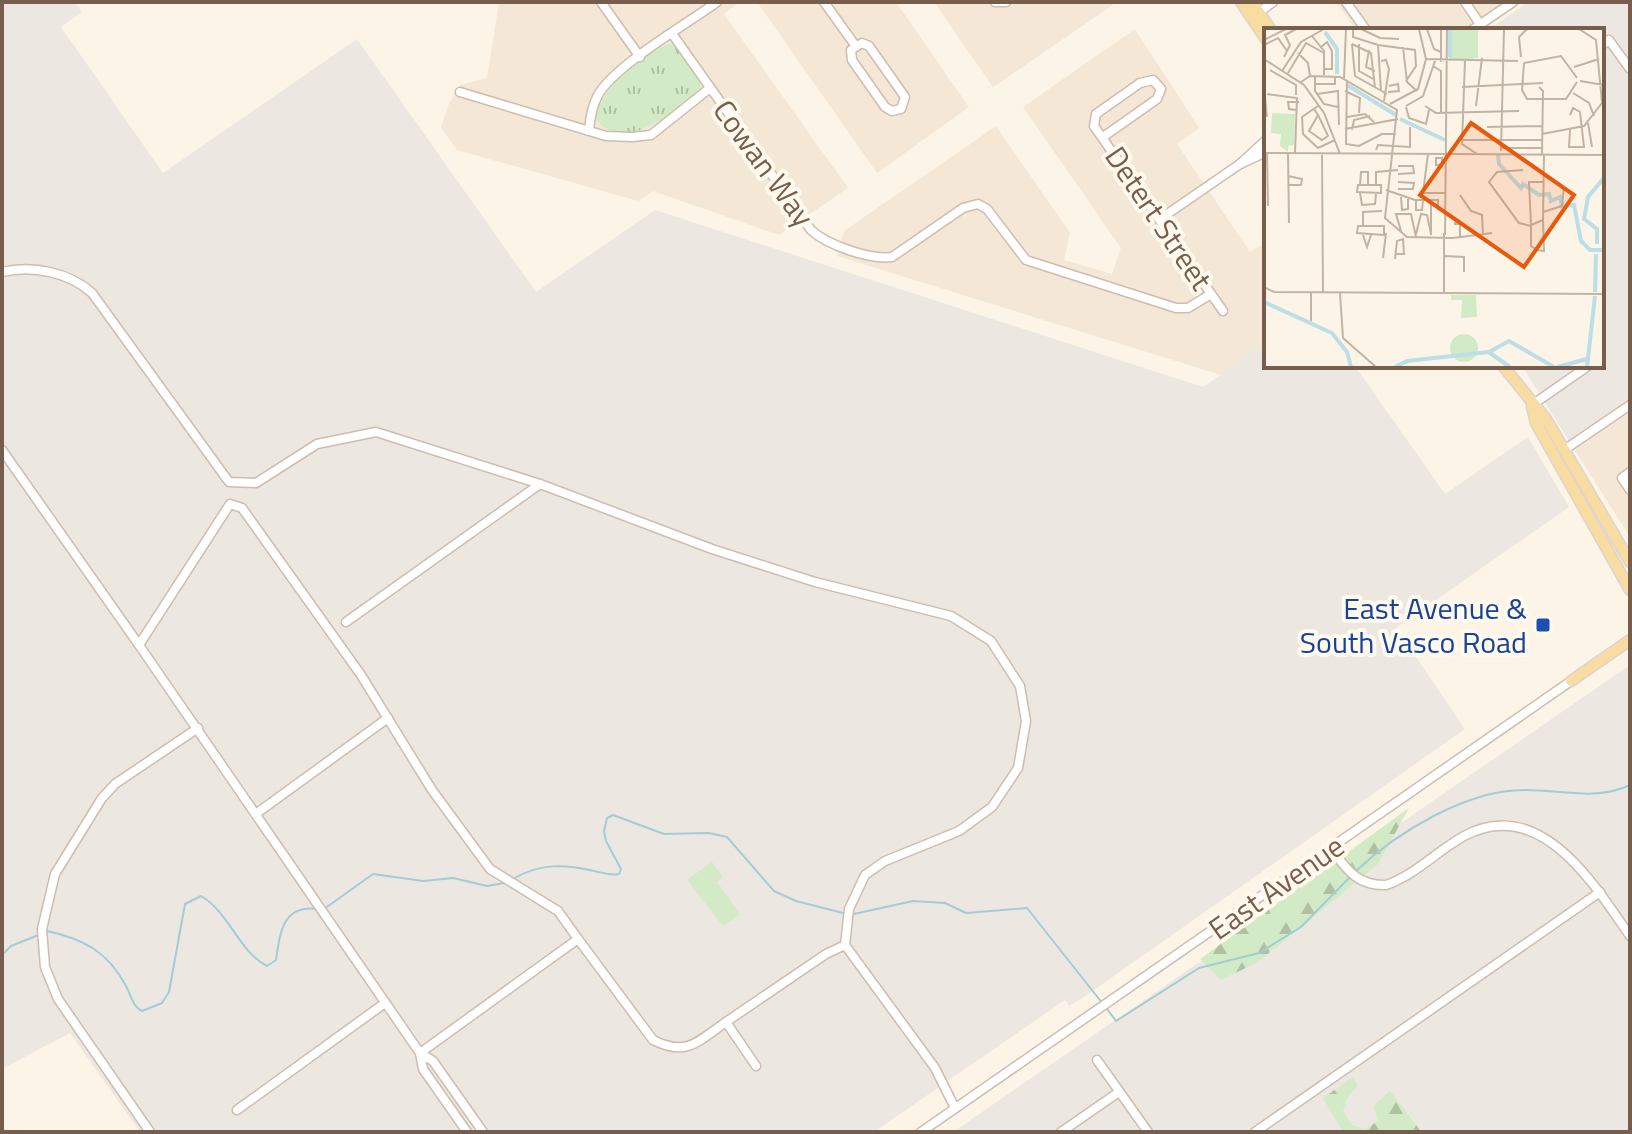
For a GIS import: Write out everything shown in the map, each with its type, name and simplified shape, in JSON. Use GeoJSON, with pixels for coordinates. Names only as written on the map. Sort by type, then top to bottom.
{"type":"FeatureCollection","features":[{"type":"Feature","properties":{"kind":"main road"},"geometry":{"type":"LineString","coordinates":[[1241,2],[1254,10],[1269,28]]}},
{"type":"Feature","properties":{"kind":"main road"},"geometry":{"type":"LineString","coordinates":[[1254,10],[1264,34]]}},
{"type":"Feature","properties":{"kind":"main road"},"geometry":{"type":"LineString","coordinates":[[1504,368],[1546,419],[1630,562]]}},
{"type":"Feature","properties":{"kind":"main road"},"geometry":{"type":"LineString","coordinates":[[1532,405],[1536,423],[1630,590]]}},
{"type":"Feature","properties":{"kind":"main road","name":"East Avenue"},"geometry":{"type":"LineString","coordinates":[[1571,681],[1630,640]]}},
{"type":"Feature","properties":{"kind":"street"},"geometry":{"type":"LineString","coordinates":[[601,2],[640,57]]}},
{"type":"Feature","properties":{"kind":"street"},"geometry":{"type":"LineString","coordinates":[[589,131],[590,113],[599,93],[640,57],[717,2]]}},
{"type":"Feature","properties":{"kind":"street"},"geometry":{"type":"LineString","coordinates":[[824,2],[855,45],[852,60],[885,107],[892,111],[901,109],[905,97],[895,82],[869,46],[855,45]]}},
{"type":"Feature","properties":{"kind":"street"},"geometry":{"type":"LineString","coordinates":[[995,2],[1006,2]]}},
{"type":"Feature","properties":{"kind":"street"},"geometry":{"type":"LineString","coordinates":[[1254,10],[1273,2]]}},
{"type":"Feature","properties":{"kind":"street"},"geometry":{"type":"LineString","coordinates":[[1346,2],[1365,28]]}},
{"type":"Feature","properties":{"kind":"street"},"geometry":{"type":"LineString","coordinates":[[1465,2],[1476,27],[1513,2]]}},
{"type":"Feature","properties":{"kind":"street","name":"Cowan Way"},"geometry":{"type":"LineString","coordinates":[[673,35],[811,230],[824,240],[880,257],[892,257],[963,208],[978,204],[987,209],[1026,260],[1176,308],[1188,308],[1211,294]]}},
{"type":"Feature","properties":{"kind":"street"},"geometry":{"type":"LineString","coordinates":[[1604,44],[1609,40],[1630,69]]}},
{"type":"Feature","properties":{"kind":"street","name":"Detert Street"},"geometry":{"type":"LineString","coordinates":[[1103,137],[1157,99],[1161,89],[1158,84],[1153,80],[1140,83],[1096,114],[1094,126],[1223,311]]}},
{"type":"Feature","properties":{"kind":"street"},"geometry":{"type":"LineString","coordinates":[[460,92],[589,131],[632,137],[651,135],[663,121],[710,88]]}},
{"type":"Feature","properties":{"kind":"street"},"geometry":{"type":"LineString","coordinates":[[1160,219],[1240,164],[1264,142]]}},
{"type":"Feature","properties":{"kind":"street"},"geometry":{"type":"LineString","coordinates":[[1240,164],[1264,153]]}},
{"type":"Feature","properties":{"kind":"street"},"geometry":{"type":"LineString","coordinates":[[2,272],[49,271],[79,281],[92,293],[229,482],[256,483],[317,444],[376,432],[540,484],[712,549],[800,578],[951,616],[991,641],[1020,686],[1026,721],[1018,768],[992,807],[959,831],[885,861],[865,875],[849,909],[845,930],[845,945],[935,1068],[955,1108]]}},
{"type":"Feature","properties":{"kind":"street"},"geometry":{"type":"LineString","coordinates":[[1532,405],[1585,368]]}},
{"type":"Feature","properties":{"kind":"street"},"geometry":{"type":"LineString","coordinates":[[1564,450],[1630,405]]}},
{"type":"Feature","properties":{"kind":"street"},"geometry":{"type":"LineString","coordinates":[[2,450],[257,813],[420,1053],[433,1061],[483,1132]]}},
{"type":"Feature","properties":{"kind":"street"},"geometry":{"type":"LineString","coordinates":[[1630,472],[1622,478],[1630,490]]}},
{"type":"Feature","properties":{"kind":"street"},"geometry":{"type":"LineString","coordinates":[[346,622],[540,484]]}},
{"type":"Feature","properties":{"kind":"street"},"geometry":{"type":"LineString","coordinates":[[139,645],[230,504],[236,504],[361,675],[432,790],[490,869],[558,911],[653,1040],[671,1049],[690,1047],[826,954],[845,945]]}},
{"type":"Feature","properties":{"kind":"street","name":"East Avenue"},"geometry":{"type":"LineString","coordinates":[[921,1132],[1571,681]]}},
{"type":"Feature","properties":{"kind":"street"},"geometry":{"type":"LineString","coordinates":[[257,813],[388,718]]}},
{"type":"Feature","properties":{"kind":"street"},"geometry":{"type":"LineString","coordinates":[[150,1132],[58,999],[41,947],[42,929],[55,874],[102,798],[115,784],[198,728]]}},
{"type":"Feature","properties":{"kind":"street"},"geometry":{"type":"LineString","coordinates":[[1331,849],[1354,877],[1373,885],[1386,885],[1469,834],[1501,827],[1523,829],[1549,840],[1566,852],[1600,892],[1630,936]]}},
{"type":"Feature","properties":{"kind":"street"},"geometry":{"type":"LineString","coordinates":[[1255,1132],[1600,892]]}},
{"type":"Feature","properties":{"kind":"street"},"geometry":{"type":"LineString","coordinates":[[420,1053],[578,939]]}},
{"type":"Feature","properties":{"kind":"street"},"geometry":{"type":"LineString","coordinates":[[237,1110],[385,1003]]}},
{"type":"Feature","properties":{"kind":"street"},"geometry":{"type":"LineString","coordinates":[[726,1022],[756,1066]]}},
{"type":"Feature","properties":{"kind":"street"},"geometry":{"type":"LineString","coordinates":[[420,1053],[423,1069],[467,1132]]}},
{"type":"Feature","properties":{"kind":"street"},"geometry":{"type":"LineString","coordinates":[[1097,1060],[1148,1132]]}},
{"type":"Feature","properties":{"kind":"street"},"geometry":{"type":"LineString","coordinates":[[1061,1132],[1119,1092]]}},
{"type":"Feature","properties":{"kind":"shaded area"},"geometry":{"type":"Polygon","coordinates":[[[2,2],[75,2],[82,12],[61,27],[163,173],[357,39],[536,292],[655,210],[1203,387],[1264,345],[1264,368],[1356,368],[1445,494],[1528,437],[1569,507],[1396,628],[1465,729],[1084,997],[1069,1006],[1065,1000],[874,1132],[140,1132],[70,1033],[2,1069],[2,2]]]}},
{"type":"Feature","properties":{"kind":"shaded area"},"geometry":{"type":"Polygon","coordinates":[[[499,2],[739,2],[724,14],[848,188],[779,235],[653,191],[638,201],[457,150],[441,128],[448,106],[460,85],[487,78],[499,2]]]}},
{"type":"Feature","properties":{"kind":"shaded area"},"geometry":{"type":"Polygon","coordinates":[[[757,2],[896,2],[969,107],[877,173],[757,2]]]}},
{"type":"Feature","properties":{"kind":"shaded area"},"geometry":{"type":"Polygon","coordinates":[[[934,2],[1111,2],[1113,5],[993,87],[934,2]]]}},
{"type":"Feature","properties":{"kind":"shaded area"},"geometry":{"type":"Polygon","coordinates":[[[1336,2],[1523,2],[1486,28],[1355,28],[1336,2]]]}},
{"type":"Feature","properties":{"kind":"shaded area"},"geometry":{"type":"Polygon","coordinates":[[[1528,2],[1630,2],[1630,397],[1569,441],[1523,368],[1604,368],[1604,28],[1491,28],[1528,2]]]}},
{"type":"Feature","properties":{"kind":"shaded area"},"geometry":{"type":"Polygon","coordinates":[[[1135,29],[1199,128],[1177,144],[1250,252],[1264,243],[1264,345],[1221,375],[837,256],[844,231],[996,126],[1070,233],[1064,260],[1112,274],[1121,248],[1023,107],[1135,29]]]}},
{"type":"Feature","properties":{"kind":"shaded area"},"geometry":{"type":"Polygon","coordinates":[[[1630,397],[1630,537],[1569,441],[1630,397]]]}},
{"type":"Feature","properties":{"kind":"shaded area"},"geometry":{"type":"Polygon","coordinates":[[[1630,665],[1630,1132],[953,1132],[1630,665]]]}},
{"type":"Feature","properties":{"kind":"green space"},"geometry":{"type":"Polygon","coordinates":[[[669,44],[677,45],[701,79],[700,93],[663,118],[634,132],[620,133],[607,129],[596,119],[614,83],[645,56],[669,44]]]}},
{"type":"Feature","properties":{"kind":"green space"},"geometry":{"type":"Polygon","coordinates":[[[1409,808],[1378,864],[1258,962],[1221,980],[1200,959],[1409,808]]]}},
{"type":"Feature","properties":{"kind":"green space"},"geometry":{"type":"Polygon","coordinates":[[[712,862],[723,877],[717,882],[740,914],[723,926],[687,880],[712,862]]]}},
{"type":"Feature","properties":{"kind":"green space"},"geometry":{"type":"Polygon","coordinates":[[[1353,1077],[1358,1086],[1347,1098],[1343,1112],[1352,1125],[1365,1129],[1378,1121],[1373,1106],[1390,1091],[1420,1130],[1343,1132],[1323,1098],[1353,1077]]]}},
{"type":"Feature","properties":{"kind":"waterway"},"geometry":{"type":"LineString","coordinates":[[1356,871],[1413,828],[1481,797],[1526,790],[1605,793],[1630,785]]}},
{"type":"Feature","properties":{"kind":"waterway"},"geometry":{"type":"LineString","coordinates":[[513,879],[553,866],[619,874],[621,869],[604,831],[607,818],[613,815],[664,834],[709,833],[727,837],[774,891],[796,901],[847,914]]}},
{"type":"Feature","properties":{"kind":"waterway"},"geometry":{"type":"LineString","coordinates":[[324,909],[373,874],[423,881],[453,878],[487,886],[504,883]]}},
{"type":"Feature","properties":{"kind":"waterway"},"geometry":{"type":"LineString","coordinates":[[1107,1009],[1116,1021],[1199,968],[1259,953],[1301,927],[1351,876]]}},
{"type":"Feature","properties":{"kind":"waterway"},"geometry":{"type":"LineString","coordinates":[[47,931],[84,943],[103,956],[119,974],[134,1004],[142,1011],[162,1003],[169,992],[185,904],[201,896],[211,903],[249,951],[267,966],[276,960],[282,930],[290,916],[297,911],[318,909]]}},
{"type":"Feature","properties":{"kind":"waterway"},"geometry":{"type":"LineString","coordinates":[[854,914],[913,901],[945,903],[966,913],[1027,908],[1103,1004]]}},
{"type":"Feature","properties":{"kind":"waterway"},"geometry":{"type":"LineString","coordinates":[[2,955],[11,946],[41,934]]}},
{"type":"Feature","properties":{"kind":"place","name":"East Avenue & South Vasco Road"},"geometry":{"type":"Point","coordinates":[1543,625]}}]}
